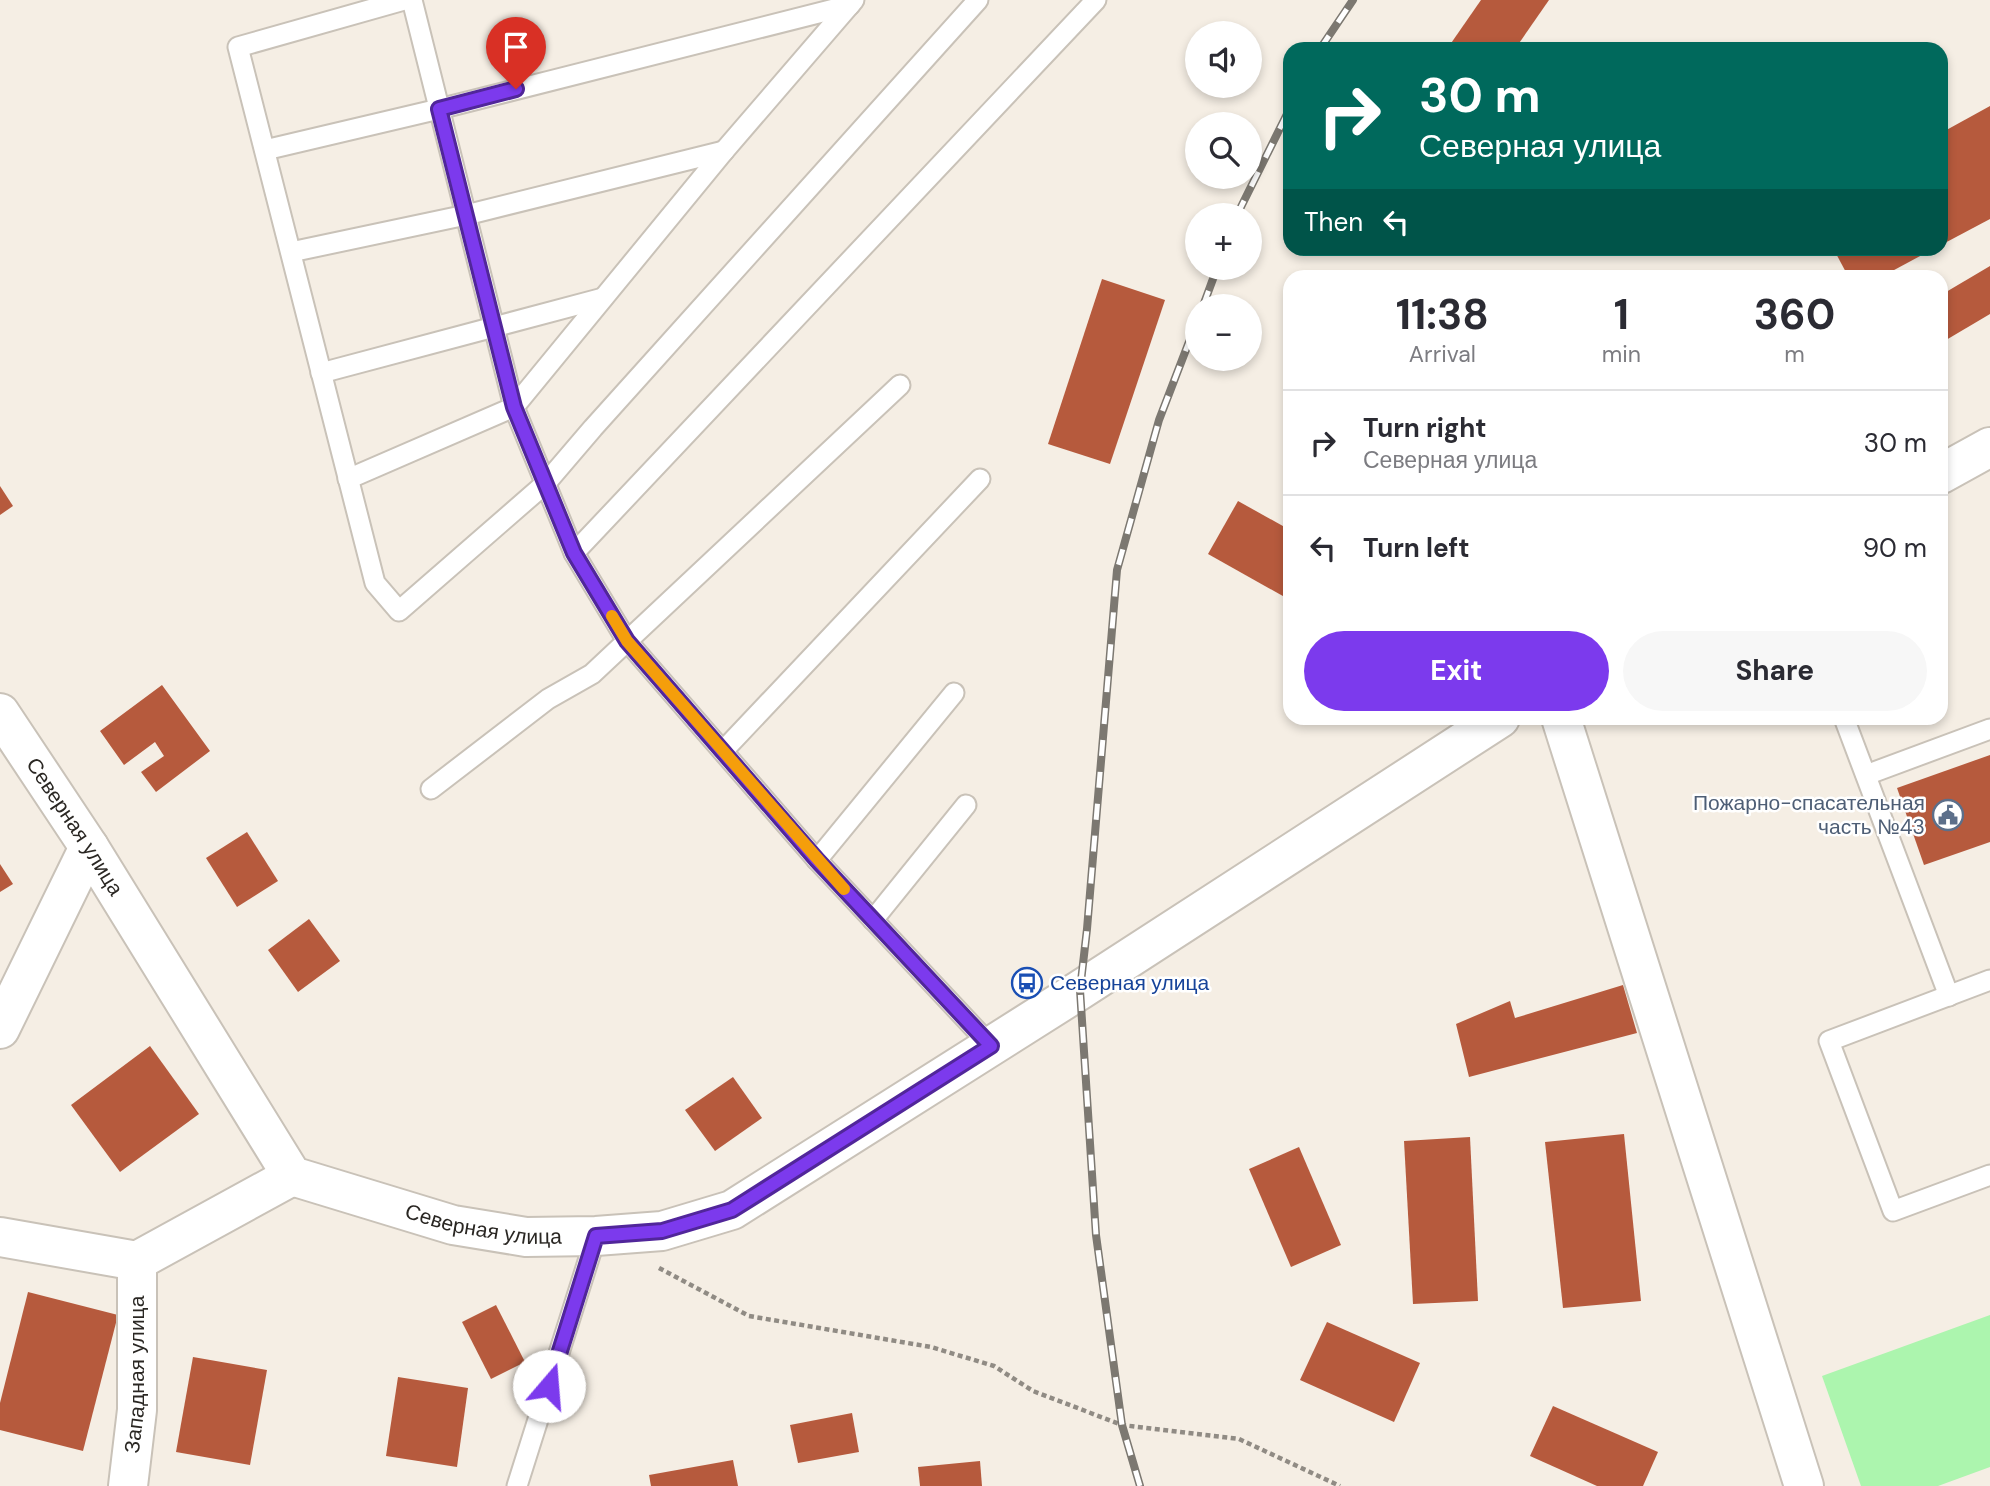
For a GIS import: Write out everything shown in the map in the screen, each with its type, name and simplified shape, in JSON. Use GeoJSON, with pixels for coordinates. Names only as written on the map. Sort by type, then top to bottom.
{"type":"FeatureCollection","features":[{"type":"Feature","properties":{"kind":"street"},"geometry":{"type":"LineString","coordinates":[[1948,470],[1990,447]]}},
{"type":"Feature","properties":{"kind":"street","name":"Северная улица"},"geometry":{"type":"LineString","coordinates":[[0,713],[89,847],[292,1176],[453,1225],[526,1237],[662,1231],[732,1210],[1489,725]]}},
{"type":"Feature","properties":{"kind":"street"},"geometry":{"type":"LineString","coordinates":[[1563,725],[1804,1486]]}},
{"type":"Feature","properties":{"kind":"street"},"geometry":{"type":"LineString","coordinates":[[0,1029],[89,847]]}},
{"type":"Feature","properties":{"kind":"street"},"geometry":{"type":"LineString","coordinates":[[0,1237],[137,1261],[292,1176]]}},
{"type":"Feature","properties":{"kind":"street","name":"Западная улица"},"geometry":{"type":"LineString","coordinates":[[128,1486],[137,1410],[137,1261]]}},
{"type":"Feature","properties":{"kind":"lane"},"geometry":{"type":"LineString","coordinates":[[404,0],[238,47],[375,583],[399,611],[546,483],[978,0]]}},
{"type":"Feature","properties":{"kind":"lane"},"geometry":{"type":"LineString","coordinates":[[412,0],[514,407],[574,553],[627,641],[817,860],[991,1046]]}},
{"type":"Feature","properties":{"kind":"lane"},"geometry":{"type":"LineString","coordinates":[[574,553],[1097,0]]}},
{"type":"Feature","properties":{"kind":"lane"},"geometry":{"type":"LineString","coordinates":[[265,150],[439,109],[851,2]]}},
{"type":"Feature","properties":{"kind":"lane"},"geometry":{"type":"LineString","coordinates":[[348,479],[514,407],[724,151],[851,2]]}},
{"type":"Feature","properties":{"kind":"lane"},"geometry":{"type":"LineString","coordinates":[[290,252],[466,215],[724,151]]}},
{"type":"Feature","properties":{"kind":"lane"},"geometry":{"type":"LineString","coordinates":[[321,373],[603,298]]}},
{"type":"Feature","properties":{"kind":"lane"},"geometry":{"type":"LineString","coordinates":[[430,789],[548,699],[592,674],[900,385]]}},
{"type":"Feature","properties":{"kind":"lane"},"geometry":{"type":"LineString","coordinates":[[723,751],[980,479]]}},
{"type":"Feature","properties":{"kind":"lane"},"geometry":{"type":"LineString","coordinates":[[817,860],[954,692]]}},
{"type":"Feature","properties":{"kind":"lane"},"geometry":{"type":"LineString","coordinates":[[1847,725],[1949,996]]}},
{"type":"Feature","properties":{"kind":"lane"},"geometry":{"type":"LineString","coordinates":[[1866,775],[1990,729]]}},
{"type":"Feature","properties":{"kind":"lane"},"geometry":{"type":"LineString","coordinates":[[873,920],[966,805]]}},
{"type":"Feature","properties":{"kind":"lane"},"geometry":{"type":"LineString","coordinates":[[1990,980],[1829,1041],[1893,1211],[1990,1175]]}},
{"type":"Feature","properties":{"kind":"lane"},"geometry":{"type":"LineString","coordinates":[[517,1486],[596,1236]]}},
{"type":"Feature","properties":{"kind":"path"},"geometry":{"type":"LineString","coordinates":[[655,1266],[749,1316],[931,1347],[994,1366],[1033,1391],[1122,1425],[1239,1439],[1340,1486]]}},
{"type":"Feature","properties":{"kind":"green space"},"geometry":{"type":"Polygon","coordinates":[[[1990,1315],[1990,1467],[1938,1486],[1861,1486],[1822,1376],[1990,1315]]]}},
{"type":"Feature","properties":{"kind":"building"},"geometry":{"type":"Polygon","coordinates":[[[1481,0],[1549,0],[1520,42],[1452,42],[1481,0]]]}},
{"type":"Feature","properties":{"kind":"building"},"geometry":{"type":"Polygon","coordinates":[[[1990,106],[1990,219],[1948,241],[1948,129],[1990,106]]]}},
{"type":"Feature","properties":{"kind":"building"},"geometry":{"type":"Polygon","coordinates":[[[1837,256],[1920,256],[1894,270],[1845,270],[1837,256]]]}},
{"type":"Feature","properties":{"kind":"building"},"geometry":{"type":"Polygon","coordinates":[[[1990,266],[1990,314],[1948,339],[1948,291],[1990,266]]]}},
{"type":"Feature","properties":{"kind":"building"},"geometry":{"type":"Polygon","coordinates":[[[1102,279],[1165,300],[1110,464],[1048,444],[1102,279]]]}},
{"type":"Feature","properties":{"kind":"building"},"geometry":{"type":"Polygon","coordinates":[[[0,486],[13,506],[0,515],[0,486]]]}},
{"type":"Feature","properties":{"kind":"building"},"geometry":{"type":"Polygon","coordinates":[[[1238,501],[1283,526],[1283,596],[1208,554],[1238,501]]]}},
{"type":"Feature","properties":{"kind":"building"},"geometry":{"type":"Polygon","coordinates":[[[162,685],[210,751],[156,792],[141,772],[164,756],[155,742],[124,765],[100,731],[162,685]]]}},
{"type":"Feature","properties":{"kind":"building","name":"Пожарно-спасательная часть №43"},"geometry":{"type":"Polygon","coordinates":[[[1990,755],[1990,842],[1924,865],[1897,788],[1990,755]]]}},
{"type":"Feature","properties":{"kind":"building"},"geometry":{"type":"Polygon","coordinates":[[[247,832],[278,881],[237,907],[206,858],[247,832]]]}},
{"type":"Feature","properties":{"kind":"building"},"geometry":{"type":"Polygon","coordinates":[[[0,864],[13,884],[0,892],[0,864]]]}},
{"type":"Feature","properties":{"kind":"building"},"geometry":{"type":"Polygon","coordinates":[[[309,919],[340,961],[298,992],[268,950],[309,919]]]}},
{"type":"Feature","properties":{"kind":"building"},"geometry":{"type":"Polygon","coordinates":[[[1623,985],[1637,1033],[1469,1077],[1456,1024],[1510,1001],[1515,1018],[1623,985]]]}},
{"type":"Feature","properties":{"kind":"building"},"geometry":{"type":"Polygon","coordinates":[[[150,1046],[199,1114],[120,1172],[71,1105],[150,1046]]]}},
{"type":"Feature","properties":{"kind":"building"},"geometry":{"type":"Polygon","coordinates":[[[733,1077],[762,1118],[715,1151],[685,1110],[733,1077]]]}},
{"type":"Feature","properties":{"kind":"building"},"geometry":{"type":"Polygon","coordinates":[[[1624,1134],[1641,1301],[1563,1308],[1545,1142],[1624,1134]]]}},
{"type":"Feature","properties":{"kind":"building"},"geometry":{"type":"Polygon","coordinates":[[[1470,1137],[1478,1301],[1413,1304],[1404,1141],[1470,1137]]]}},
{"type":"Feature","properties":{"kind":"building"},"geometry":{"type":"Polygon","coordinates":[[[1299,1147],[1341,1245],[1291,1267],[1249,1169],[1299,1147]]]}},
{"type":"Feature","properties":{"kind":"building"},"geometry":{"type":"Polygon","coordinates":[[[28,1292],[118,1315],[83,1451],[0,1430],[0,1403],[28,1292]]]}},
{"type":"Feature","properties":{"kind":"building"},"geometry":{"type":"Polygon","coordinates":[[[496,1305],[525,1362],[491,1379],[462,1322],[496,1305]]]}},
{"type":"Feature","properties":{"kind":"building"},"geometry":{"type":"Polygon","coordinates":[[[1327,1322],[1420,1363],[1394,1422],[1300,1380],[1327,1322]]]}},
{"type":"Feature","properties":{"kind":"building"},"geometry":{"type":"Polygon","coordinates":[[[193,1357],[267,1370],[250,1465],[176,1452],[193,1357]]]}},
{"type":"Feature","properties":{"kind":"building"},"geometry":{"type":"Polygon","coordinates":[[[398,1377],[468,1388],[457,1467],[386,1456],[398,1377]]]}},
{"type":"Feature","properties":{"kind":"building"},"geometry":{"type":"Polygon","coordinates":[[[1553,1406],[1658,1452],[1643,1486],[1597,1486],[1530,1456],[1553,1406]]]}},
{"type":"Feature","properties":{"kind":"building"},"geometry":{"type":"Polygon","coordinates":[[[852,1413],[859,1452],[798,1463],[790,1425],[852,1413]]]}},
{"type":"Feature","properties":{"kind":"building"},"geometry":{"type":"Polygon","coordinates":[[[733,1460],[738,1486],[651,1486],[649,1475],[733,1460]]]}},
{"type":"Feature","properties":{"kind":"building"},"geometry":{"type":"Polygon","coordinates":[[[980,1461],[982,1486],[920,1486],[918,1467],[980,1461]]]}},
{"type":"Feature","properties":{"kind":"railway"},"geometry":{"type":"LineString","coordinates":[[1325,42],[1353,0]]}},
{"type":"Feature","properties":{"kind":"railway"},"geometry":{"type":"LineString","coordinates":[[1243,203],[1283,122]]}},
{"type":"Feature","properties":{"kind":"railway"},"geometry":{"type":"LineString","coordinates":[[1207,294],[1213,280]]}},
{"type":"Feature","properties":{"kind":"railway"},"geometry":{"type":"LineString","coordinates":[[1140,1486],[1122,1425],[1096,1235],[1080,990],[1117,570],[1159,420],[1185,352]]}},
{"type":"Feature","properties":{"kind":"slow traffic"},"geometry":{"type":"LineString","coordinates":[[612,616],[627,641],[844,889]]}},
{"type":"Feature","properties":{"kind":"place","name":"Пожарно-спасательная часть №43"},"geometry":{"type":"Point","coordinates":[1948,815]}},
{"type":"Feature","properties":{"kind":"place","name":"Северная улица"},"geometry":{"type":"Point","coordinates":[1027,983]}},
{"type":"Feature","properties":{"kind":"route"},"geometry":{"type":"LineString","coordinates":[[516,89],[439,109],[514,407],[574,553],[627,641],[817,860],[991,1046],[732,1210],[662,1231],[596,1236],[549,1386]]}}]}
